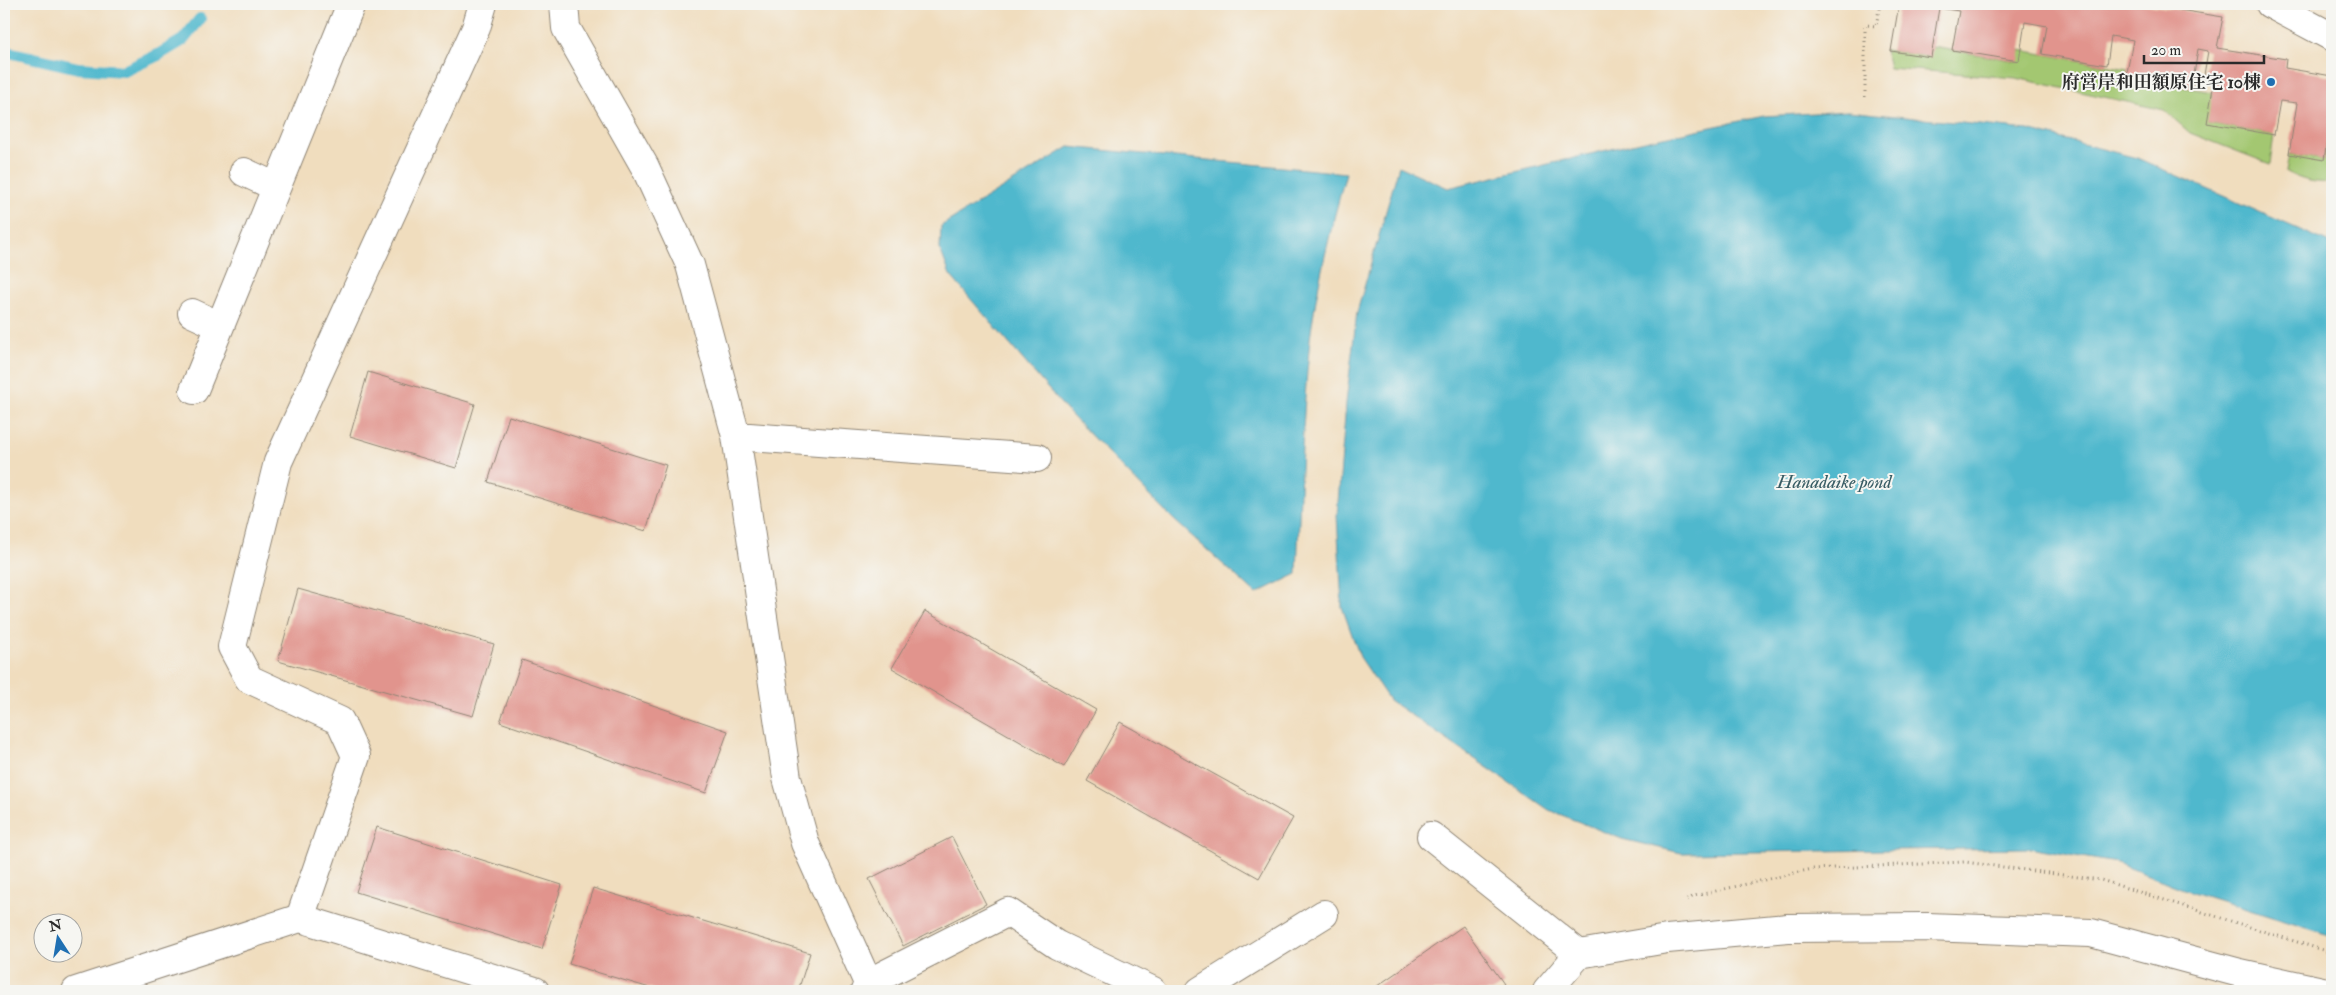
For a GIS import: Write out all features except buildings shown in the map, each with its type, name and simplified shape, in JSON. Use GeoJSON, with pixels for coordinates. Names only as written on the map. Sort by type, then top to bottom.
{"type":"FeatureCollection","features":[{"type":"Feature","properties":{"kind":"street"},"geometry":{"type":"LineString","coordinates":[[194,390],[350,4]]}},
{"type":"Feature","properties":{"kind":"street"},"geometry":{"type":"LineString","coordinates":[[300,918],[356,756],[340,721],[249,679],[232,647],[278,462],[476,28],[483,4]]}},
{"type":"Feature","properties":{"kind":"street"},"geometry":{"type":"LineString","coordinates":[[564,4],[566,28],[645,167],[690,265],[736,436],[786,778],[805,843],[866,987],[1008,912],[1057,945],[1153,991]]}},
{"type":"Feature","properties":{"kind":"street"},"geometry":{"type":"LineString","coordinates":[[2270,4],[2332,37]]}},
{"type":"Feature","properties":{"kind":"street"},"geometry":{"type":"LineString","coordinates":[[244,172],[276,187]]}},
{"type":"Feature","properties":{"kind":"street"},"geometry":{"type":"LineString","coordinates":[[192,313],[220,326]]}},
{"type":"Feature","properties":{"kind":"street"},"geometry":{"type":"LineString","coordinates":[[736,436],[1037,458]]}},
{"type":"Feature","properties":{"kind":"street"},"geometry":{"type":"LineString","coordinates":[[1431,836],[1579,954]]}},
{"type":"Feature","properties":{"kind":"street"},"geometry":{"type":"LineString","coordinates":[[1200,991],[1324,914]]}},
{"type":"Feature","properties":{"kind":"street"},"geometry":{"type":"LineString","coordinates":[[76,991],[300,918],[535,991]]}},
{"type":"Feature","properties":{"kind":"street"},"geometry":{"type":"LineString","coordinates":[[1547,991],[1579,954],[1667,938],[1788,928],[1928,927],[2091,933],[2240,973],[2322,991]]}},
{"type":"Feature","properties":{"kind":"path"},"geometry":{"type":"LineString","coordinates":[[1865,96],[1865,25],[1876,26],[1880,4]]}},
{"type":"Feature","properties":{"kind":"green space"},"geometry":{"type":"Polygon","coordinates":[[[1932,47],[2018,61],[2020,50],[2128,69],[2127,78],[2213,92],[2208,123],[2274,135],[2270,164],[2190,133],[2164,110],[2016,78],[1889,68],[1885,50],[1930,57],[1932,47]]]}},
{"type":"Feature","properties":{"kind":"green space"},"geometry":{"type":"Polygon","coordinates":[[[2332,110],[2332,182],[2309,181],[2286,172],[2289,154],[2324,160],[2332,110]]]}},
{"type":"Feature","properties":{"kind":"water","name":"Hanadaike pond"},"geometry":{"type":"Polygon","coordinates":[[[1848,111],[2028,130],[2137,158],[2332,244],[2332,936],[2186,890],[2117,863],[2029,848],[1681,853],[1622,839],[1549,810],[1389,700],[1360,657],[1342,607],[1337,515],[1346,403],[1357,312],[1399,166],[1448,188],[1649,140],[1764,116],[1848,111]]]}},
{"type":"Feature","properties":{"kind":"water"},"geometry":{"type":"Polygon","coordinates":[[[1069,147],[1346,173],[1316,297],[1310,339],[1303,427],[1297,574],[1256,594],[1173,519],[1068,412],[950,275],[940,249],[941,226],[1069,147]]]}},
{"type":"Feature","properties":{"kind":"waterway"},"geometry":{"type":"LineString","coordinates":[[4,51],[78,68],[124,71],[158,55],[183,40],[200,19]]}},
{"type":"Feature","properties":{"kind":"place","name":"府営岸和田額原住宅 10棟"},"geometry":{"type":"Point","coordinates":[2271,82]}}]}
